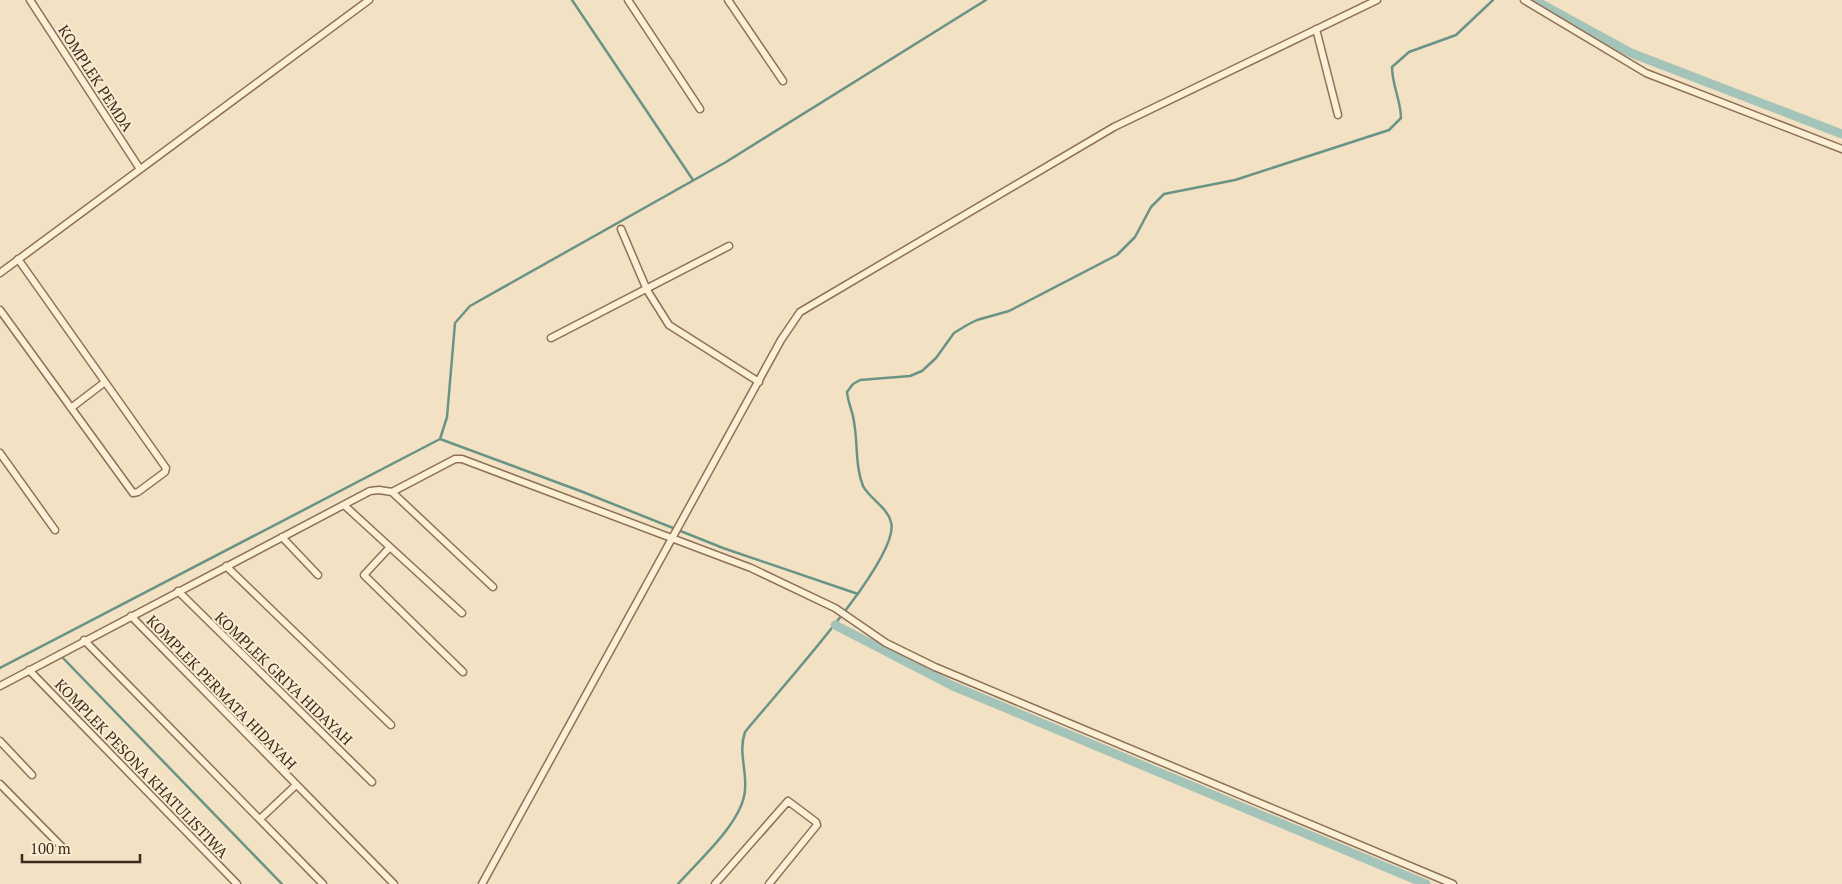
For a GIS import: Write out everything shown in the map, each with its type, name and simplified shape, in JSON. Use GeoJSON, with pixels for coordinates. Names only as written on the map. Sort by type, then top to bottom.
{"type":"FeatureCollection","features":[{"type":"Feature","properties":{"kind":"street","name":"KOMPLEK PEMDA"},"geometry":{"type":"LineString","coordinates":[[30,0],[140,169]]}},
{"type":"Feature","properties":{"kind":"street"},"geometry":{"type":"LineString","coordinates":[[0,273],[369,0]]}},
{"type":"Feature","properties":{"kind":"street"},"geometry":{"type":"LineString","coordinates":[[628,0],[700,109]]}},
{"type":"Feature","properties":{"kind":"street"},"geometry":{"type":"LineString","coordinates":[[728,0],[784,81]]}},
{"type":"Feature","properties":{"kind":"street"},"geometry":{"type":"LineString","coordinates":[[482,884],[792,321],[804,309],[1114,127],[1377,0]]}},
{"type":"Feature","properties":{"kind":"street"},"geometry":{"type":"LineString","coordinates":[[1524,0],[1646,73],[1842,149]]}},
{"type":"Feature","properties":{"kind":"street"},"geometry":{"type":"LineString","coordinates":[[1316,30],[1338,115]]}},
{"type":"Feature","properties":{"kind":"street"},"geometry":{"type":"LineString","coordinates":[[621,229],[646,290],[669,325],[759,382]]}},
{"type":"Feature","properties":{"kind":"street"},"geometry":{"type":"LineString","coordinates":[[550,338],[729,246]]}},
{"type":"Feature","properties":{"kind":"street"},"geometry":{"type":"LineString","coordinates":[[0,310],[133,493],[138,492],[165,472],[166,468],[18,259]]}},
{"type":"Feature","properties":{"kind":"street"},"geometry":{"type":"LineString","coordinates":[[71,408],[105,382]]}},
{"type":"Feature","properties":{"kind":"street"},"geometry":{"type":"LineString","coordinates":[[0,453],[55,530]]}},
{"type":"Feature","properties":{"kind":"street"},"geometry":{"type":"LineString","coordinates":[[392,492],[456,459],[462,459],[674,537],[751,568],[835,608],[886,643],[935,667],[1453,884]]}},
{"type":"Feature","properties":{"kind":"street"},"geometry":{"type":"LineString","coordinates":[[0,686],[84,640],[370,491],[392,492],[493,587]]}},
{"type":"Feature","properties":{"kind":"street"},"geometry":{"type":"LineString","coordinates":[[344,505],[462,613]]}},
{"type":"Feature","properties":{"kind":"street"},"geometry":{"type":"LineString","coordinates":[[282,537],[318,576]]}},
{"type":"Feature","properties":{"kind":"street"},"geometry":{"type":"LineString","coordinates":[[390,547],[364,575],[463,672]]}},
{"type":"Feature","properties":{"kind":"street"},"geometry":{"type":"LineString","coordinates":[[226,566],[391,725]]}},
{"type":"Feature","properties":{"kind":"street","name":"KOMPLEK GRIYA HIDAYAH"},"geometry":{"type":"LineString","coordinates":[[178,591],[372,782]]}},
{"type":"Feature","properties":{"kind":"street","name":"KOMPLEK PERMATA HIDAYAH"},"geometry":{"type":"LineString","coordinates":[[131,616],[394,884]]}},
{"type":"Feature","properties":{"kind":"street"},"geometry":{"type":"LineString","coordinates":[[84,640],[323,884]]}},
{"type":"Feature","properties":{"kind":"street","name":"KOMPLEK PESONA KHATULISTIWA"},"geometry":{"type":"LineString","coordinates":[[29,670],[236,884]]}},
{"type":"Feature","properties":{"kind":"street"},"geometry":{"type":"LineString","coordinates":[[0,741],[32,775]]}},
{"type":"Feature","properties":{"kind":"street"},"geometry":{"type":"LineString","coordinates":[[0,784],[62,847]]}},
{"type":"Feature","properties":{"kind":"street"},"geometry":{"type":"LineString","coordinates":[[260,819],[296,785]]}},
{"type":"Feature","properties":{"kind":"street"},"geometry":{"type":"LineString","coordinates":[[715,884],[788,801],[816,822],[817,825],[769,884]]}},
{"type":"Feature","properties":{"kind":"waterway"},"geometry":{"type":"LineString","coordinates":[[572,0],[693,180]]}},
{"type":"Feature","properties":{"kind":"waterway"},"geometry":{"type":"LineString","coordinates":[[440,439],[447,417],[455,323],[470,306],[726,162],[986,0]]}},
{"type":"Feature","properties":{"kind":"waterway"},"geometry":{"type":"LineString","coordinates":[[678,884],[728,828],[742,802],[745,790],[742,754],[745,732],[832,628],[856,596],[889,540],[891,522],[889,517],[866,491],[860,478],[855,430],[847,392],[853,384],[860,380],[910,376],[922,371],[936,358],[954,333],[967,325],[977,320],[1009,311],[1117,255],[1135,237],[1151,207],[1164,194],[1235,180],[1389,130],[1401,118],[1392,67],[1409,52],[1456,35],[1493,0]]}},
{"type":"Feature","properties":{"kind":"waterway"},"geometry":{"type":"LineString","coordinates":[[1534,0],[1631,53],[1842,134]]}},
{"type":"Feature","properties":{"kind":"waterway"},"geometry":{"type":"LineString","coordinates":[[0,668],[440,439],[583,492],[723,548],[858,594]]}},
{"type":"Feature","properties":{"kind":"waterway"},"geometry":{"type":"LineString","coordinates":[[835,625],[953,686],[1426,884]]}},
{"type":"Feature","properties":{"kind":"waterway"},"geometry":{"type":"LineString","coordinates":[[62,657],[282,884]]}}]}
